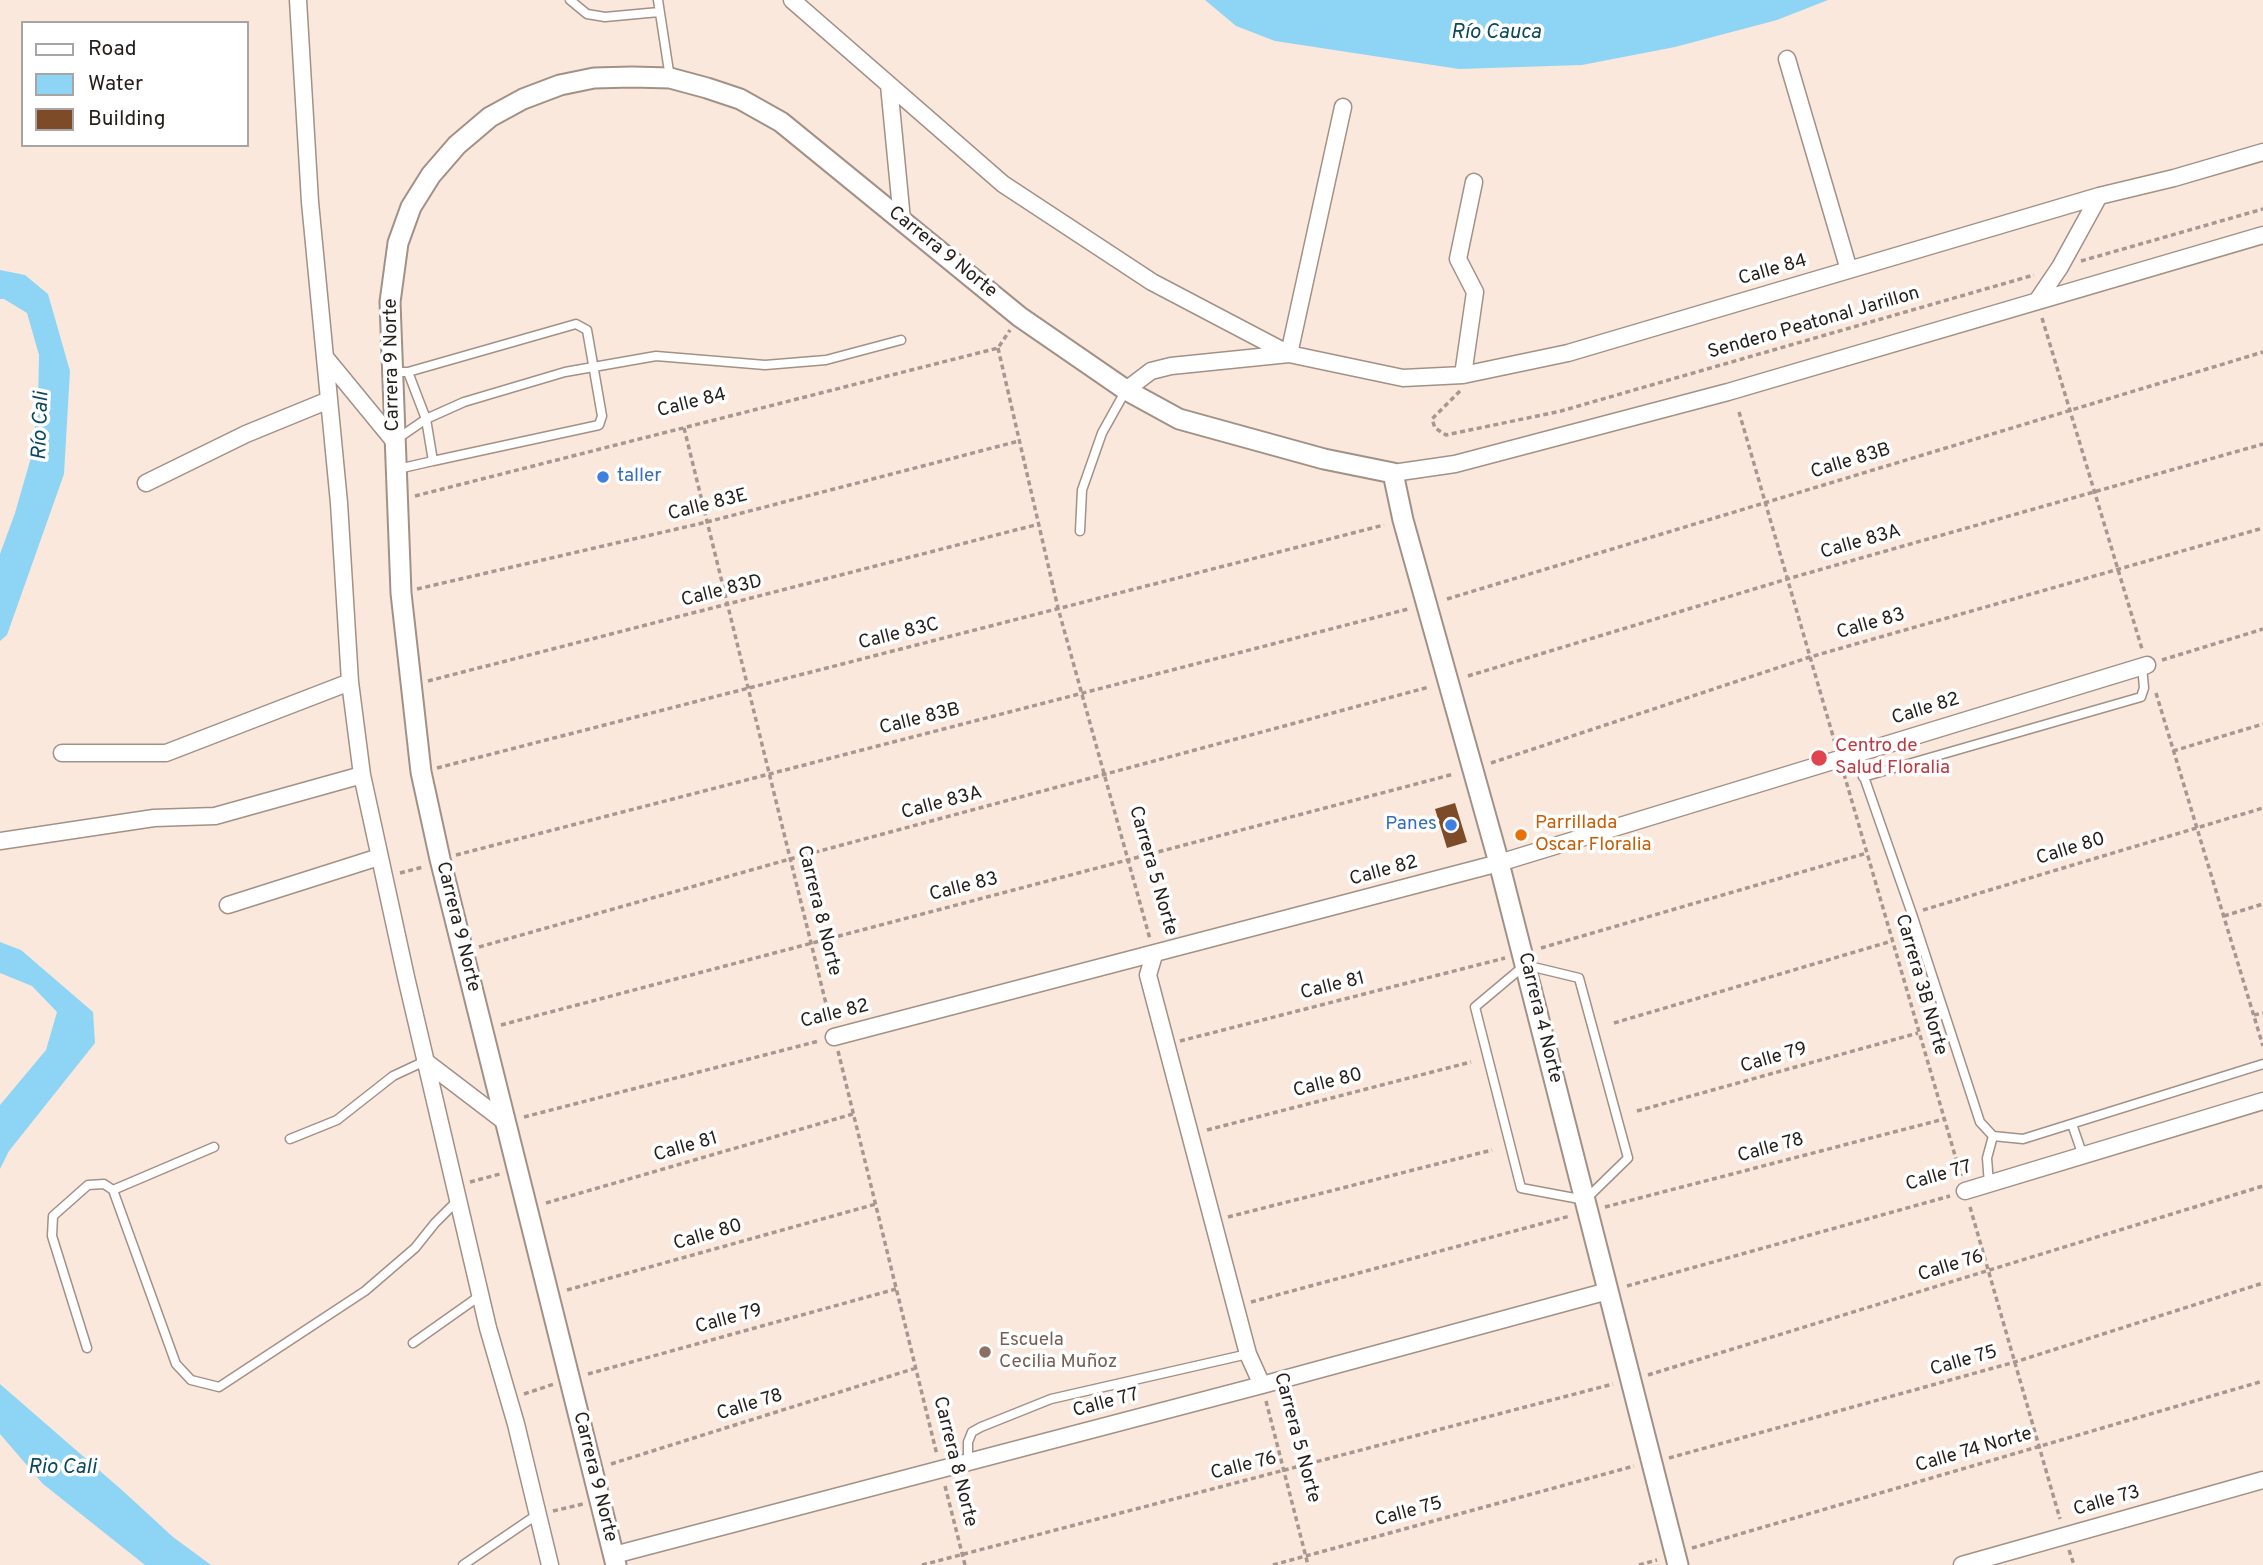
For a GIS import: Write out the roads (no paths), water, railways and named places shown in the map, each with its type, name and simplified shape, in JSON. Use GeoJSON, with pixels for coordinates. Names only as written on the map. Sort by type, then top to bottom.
{"type":"FeatureCollection","features":[{"type":"Feature","properties":{"kind":"street"},"geometry":{"type":"LineString","coordinates":[[298,0],[310,202],[339,503],[350,682],[362,775],[456,1193],[550,1565]]}},
{"type":"Feature","properties":{"kind":"street"},"geometry":{"type":"LineString","coordinates":[[792,0],[1003,184],[1152,282],[1289,354]]}},
{"type":"Feature","properties":{"kind":"street"},"geometry":{"type":"LineString","coordinates":[[1787,59],[1849,270]]}},
{"type":"Feature","properties":{"kind":"street","name":"Carrera 9 Norte"},"geometry":{"type":"LineString","coordinates":[[615,1560],[482,1030],[421,772],[401,593],[394,441],[400,372],[390,302],[398,243],[411,206],[432,176],[457,145],[490,117],[523,99],[560,85],[594,78],[670,78],[740,99],[781,122],[1020,317],[1126,390],[1179,419],[1324,459],[1394,473]]}},
{"type":"Feature","properties":{"kind":"street"},"geometry":{"type":"LineString","coordinates":[[889,85],[902,220]]}},
{"type":"Feature","properties":{"kind":"street"},"geometry":{"type":"LineString","coordinates":[[1289,354],[1343,107]]}},
{"type":"Feature","properties":{"kind":"street","name":"Calle 84"},"geometry":{"type":"LineString","coordinates":[[1289,354],[1403,378],[1463,375],[1567,353],[2099,196],[2263,152]]}},
{"type":"Feature","properties":{"kind":"street"},"geometry":{"type":"LineString","coordinates":[[1463,375],[1475,292],[1458,259],[1474,182]]}},
{"type":"Feature","properties":{"kind":"street"},"geometry":{"type":"LineString","coordinates":[[2036,301],[2060,267],[2099,196]]}},
{"type":"Feature","properties":{"kind":"street"},"geometry":{"type":"LineString","coordinates":[[1394,473],[1455,464],[1702,399],[2263,235]]}},
{"type":"Feature","properties":{"kind":"street"},"geometry":{"type":"LineString","coordinates":[[1126,390],[1151,371],[1171,366],[1289,354]]}},
{"type":"Feature","properties":{"kind":"street"},"geometry":{"type":"LineString","coordinates":[[325,357],[394,441]]}},
{"type":"Feature","properties":{"kind":"street"},"geometry":{"type":"LineString","coordinates":[[146,483],[246,433],[329,400]]}},
{"type":"Feature","properties":{"kind":"street","name":"Carrera 4 Norte"},"geometry":{"type":"LineString","coordinates":[[1394,473],[1403,520],[1499,863],[1585,1200],[1617,1288],[1678,1565]]}},
{"type":"Feature","properties":{"kind":"street","name":"Calle 82"},"geometry":{"type":"LineString","coordinates":[[834,1037],[1499,863],[2144,666]]}},
{"type":"Feature","properties":{"kind":"street"},"geometry":{"type":"LineString","coordinates":[[62,753],[166,753],[350,682]]}},
{"type":"Feature","properties":{"kind":"street"},"geometry":{"type":"LineString","coordinates":[[0,841],[154,818],[215,816],[362,775]]}},
{"type":"Feature","properties":{"kind":"street"},"geometry":{"type":"LineString","coordinates":[[228,905],[379,857]]}},
{"type":"Feature","properties":{"kind":"street","name":"Carrera 5 Norte"},"geometry":{"type":"LineString","coordinates":[[1154,955],[1148,975],[1248,1354],[1262,1385]]}},
{"type":"Feature","properties":{"kind":"street"},"geometry":{"type":"LineString","coordinates":[[425,1061],[505,1122]]}},
{"type":"Feature","properties":{"kind":"street","name":"Calle 77"},"geometry":{"type":"LineString","coordinates":[[1965,1192],[2263,1101]]}},
{"type":"Feature","properties":{"kind":"street","name":"Calle 77"},"geometry":{"type":"LineString","coordinates":[[615,1560],[941,1469],[1617,1288]]}},
{"type":"Feature","properties":{"kind":"street","name":"Calle 73"},"geometry":{"type":"LineString","coordinates":[[1962,1565],[2263,1480]]}},
{"type":"Feature","properties":{"kind":"lane"},"geometry":{"type":"LineString","coordinates":[[569,0],[587,14],[604,17],[659,12]]}},
{"type":"Feature","properties":{"kind":"lane"},"geometry":{"type":"LineString","coordinates":[[658,0],[670,78]]}},
{"type":"Feature","properties":{"kind":"lane"},"geometry":{"type":"LineString","coordinates":[[395,470],[599,425],[602,416],[587,330],[576,324],[400,372],[426,419],[433,461]]}},
{"type":"Feature","properties":{"kind":"lane"},"geometry":{"type":"LineString","coordinates":[[394,441],[426,419],[464,402],[565,372],[656,356],[765,365],[826,360],[901,340]]}},
{"type":"Feature","properties":{"kind":"lane"},"geometry":{"type":"LineString","coordinates":[[1080,531],[1082,490],[1102,433],[1126,390]]}},
{"type":"Feature","properties":{"kind":"lane"},"geometry":{"type":"LineString","coordinates":[[1863,777],[2141,697],[2144,688],[2144,666]]}},
{"type":"Feature","properties":{"kind":"lane"},"geometry":{"type":"LineString","coordinates":[[1848,757],[1863,777],[1912,914],[1980,1122],[1993,1136],[2024,1139],[2263,1064]]}},
{"type":"Feature","properties":{"kind":"lane"},"geometry":{"type":"LineString","coordinates":[[1525,965],[1579,978],[1628,1158],[1585,1200],[1521,1188],[1478,1020],[1475,1007],[1525,965]]}},
{"type":"Feature","properties":{"kind":"lane"},"geometry":{"type":"LineString","coordinates":[[290,1139],[337,1120],[393,1076],[425,1061]]}},
{"type":"Feature","properties":{"kind":"lane"},"geometry":{"type":"LineString","coordinates":[[2072,1124],[2083,1156]]}},
{"type":"Feature","properties":{"kind":"lane"},"geometry":{"type":"LineString","coordinates":[[1989,1184],[1987,1158],[1993,1136]]}},
{"type":"Feature","properties":{"kind":"lane"},"geometry":{"type":"LineString","coordinates":[[113,1190],[214,1147]]}},
{"type":"Feature","properties":{"kind":"lane"},"geometry":{"type":"LineString","coordinates":[[87,1348],[52,1236],[53,1216],[89,1185],[104,1184],[113,1190],[176,1364],[191,1380],[219,1387],[365,1291],[415,1248],[456,1193]]}},
{"type":"Feature","properties":{"kind":"lane"},"geometry":{"type":"LineString","coordinates":[[413,1343],[481,1295]]}},
{"type":"Feature","properties":{"kind":"lane"},"geometry":{"type":"LineString","coordinates":[[968,1462],[968,1443],[972,1432],[1051,1399],[1248,1354]]}},
{"type":"Feature","properties":{"kind":"lane"},"geometry":{"type":"LineString","coordinates":[[463,1565],[538,1514]]}},
{"type":"Feature","properties":{"kind":"water","name":"Río Cauca"},"geometry":{"type":"Polygon","coordinates":[[[1205,0],[1828,0],[1777,20],[1675,47],[1582,65],[1459,69],[1275,41],[1236,26],[1205,0]]]}},
{"type":"Feature","properties":{"kind":"water","name":"Río Cali"},"geometry":{"type":"Polygon","coordinates":[[[0,270],[25,275],[48,294],[70,371],[64,474],[7,635],[0,641],[0,554],[30,461],[38,406],[39,355],[27,313],[0,299],[0,270]]]}},
{"type":"Feature","properties":{"kind":"water"},"geometry":{"type":"Polygon","coordinates":[[[0,942],[21,950],[93,1012],[95,1043],[9,1151],[0,1169],[0,1105],[46,1050],[57,1012],[32,986],[0,973],[0,942]]]}},
{"type":"Feature","properties":{"kind":"water","name":"Rio Cali"},"geometry":{"type":"Polygon","coordinates":[[[0,1384],[173,1537],[211,1565],[145,1565],[43,1484],[0,1434],[0,1384]]]}},
{"type":"Feature","properties":{"kind":"place","name":"taller"},"geometry":{"type":"Point","coordinates":[603,477]}},
{"type":"Feature","properties":{"kind":"place","name":"Centro de Salud Floralia"},"geometry":{"type":"Point","coordinates":[1819,758]}},
{"type":"Feature","properties":{"kind":"place","name":"Panes"},"geometry":{"type":"Point","coordinates":[1451,825]}},
{"type":"Feature","properties":{"kind":"place","name":"Parrillada Oscar Floralia"},"geometry":{"type":"Point","coordinates":[1521,835]}},
{"type":"Feature","properties":{"kind":"place","name":"Escuela Cecilia Muñoz"},"geometry":{"type":"Point","coordinates":[985,1352]}}]}
